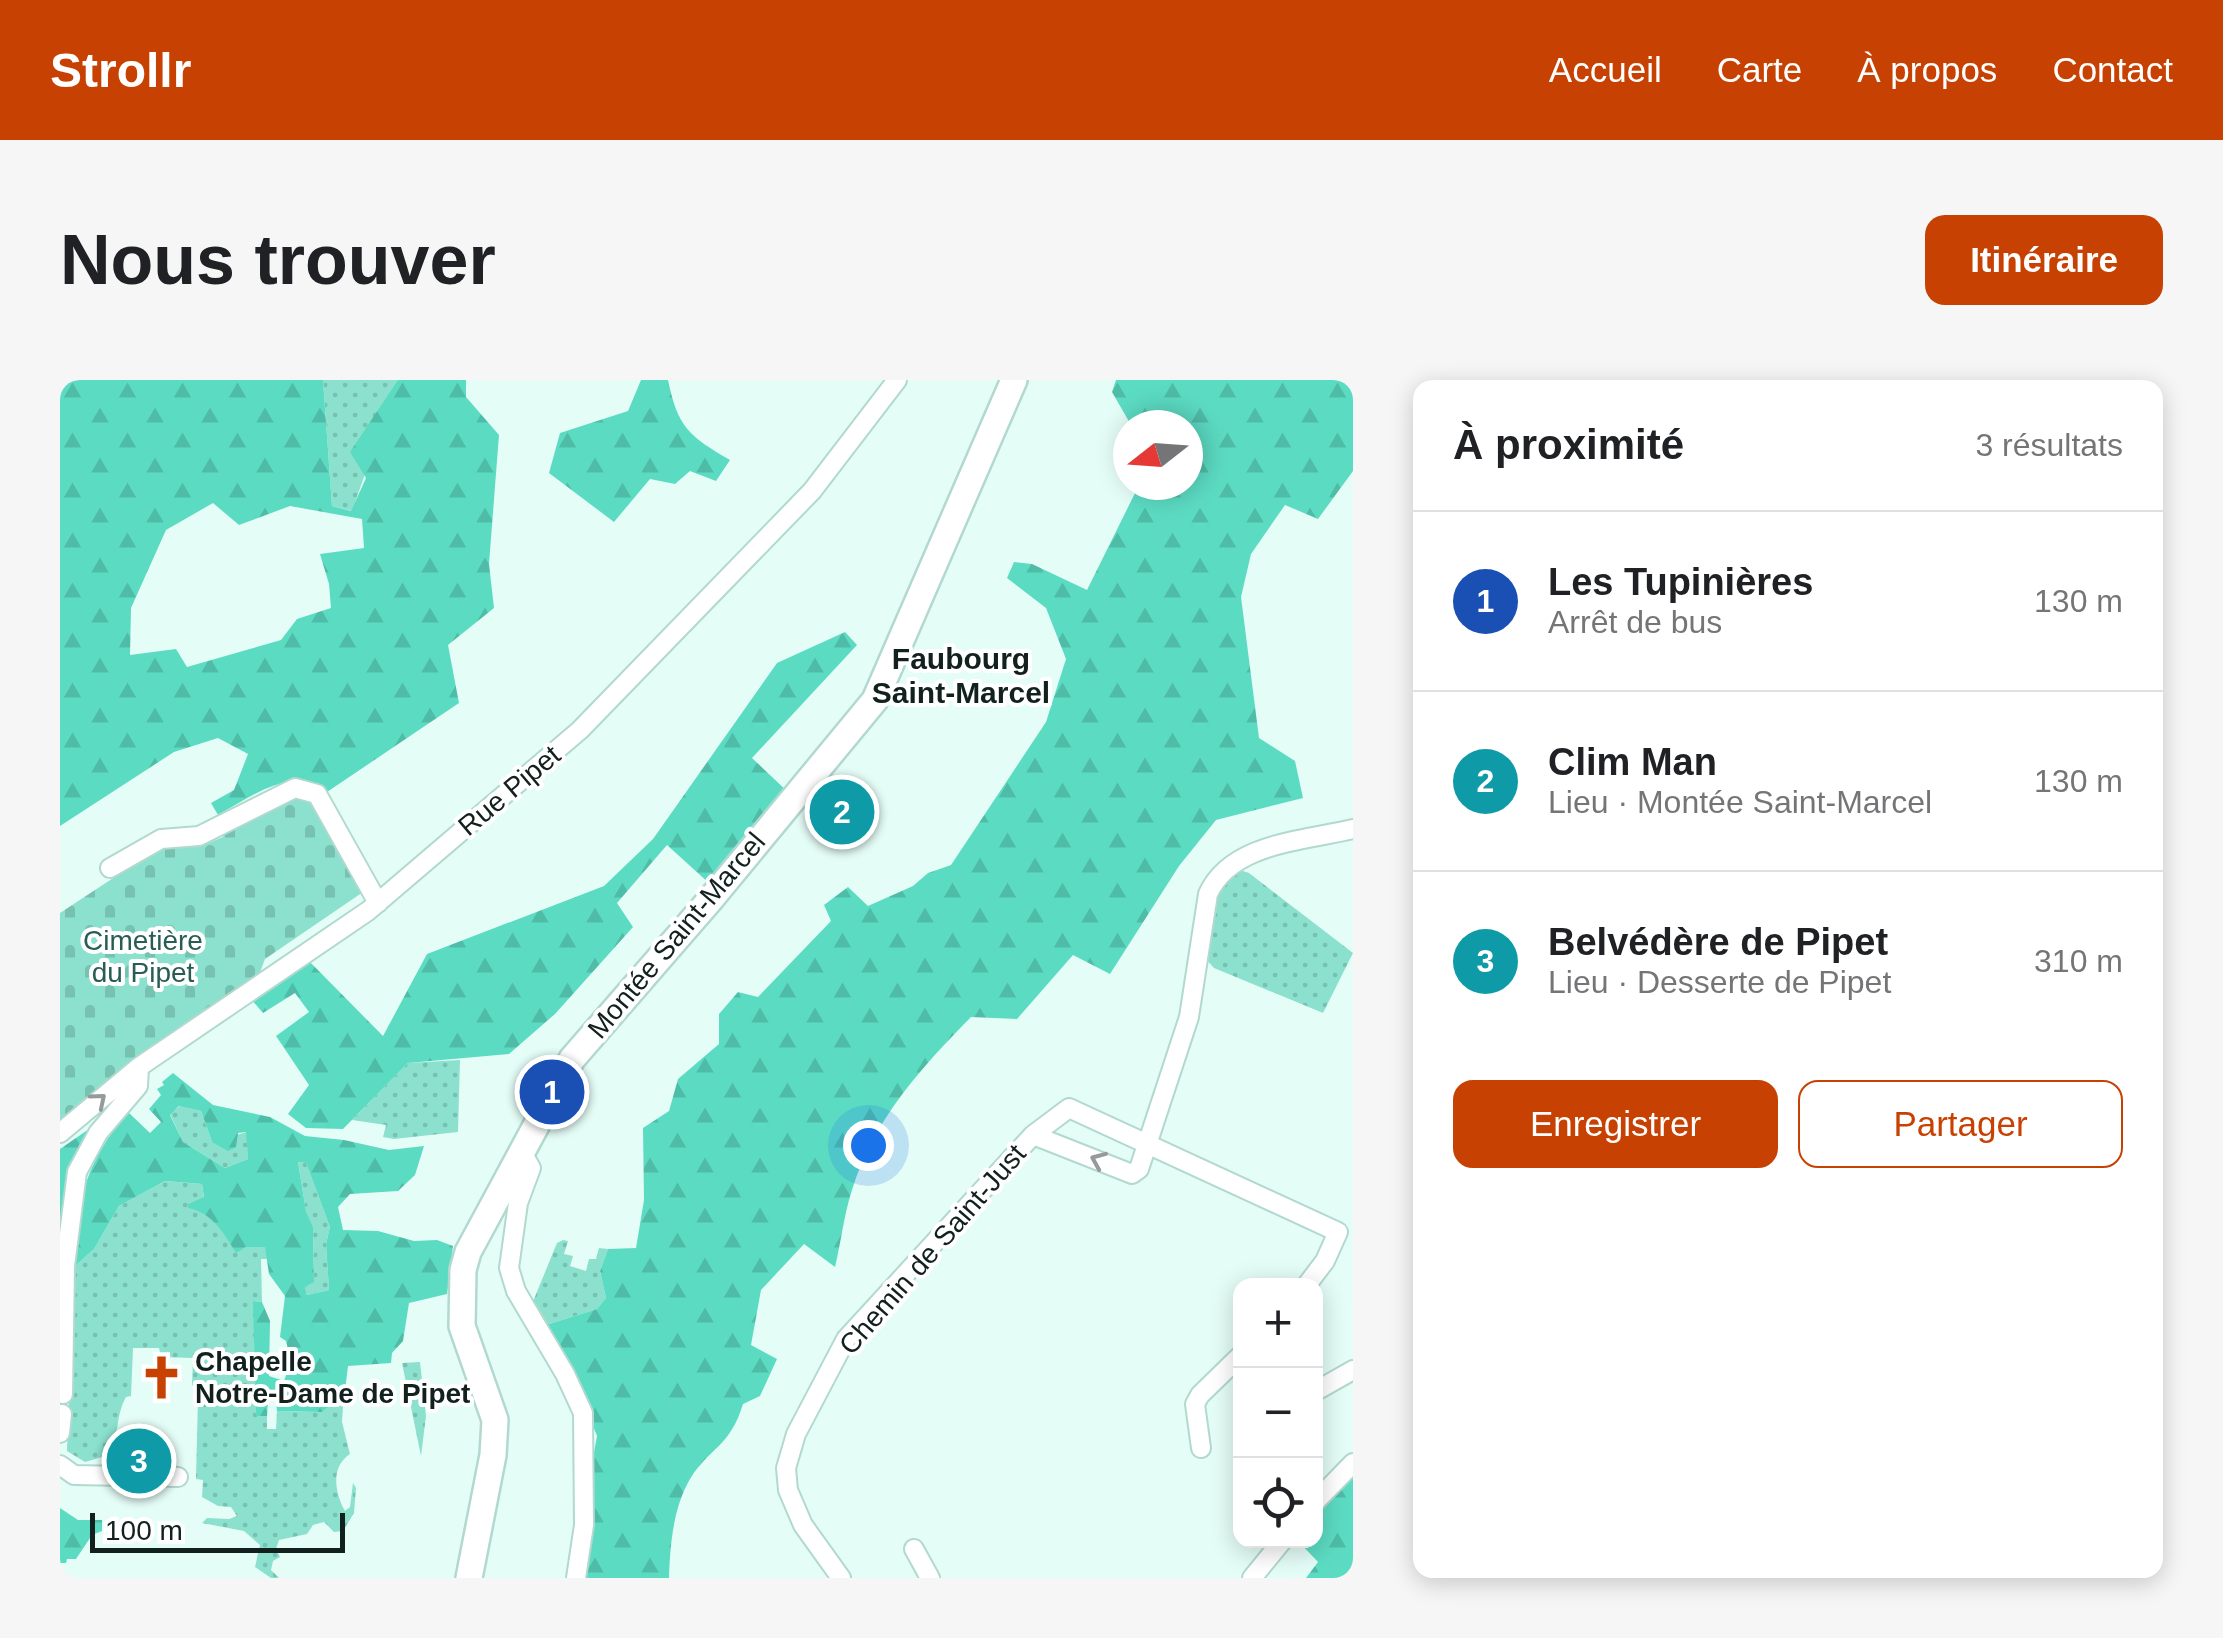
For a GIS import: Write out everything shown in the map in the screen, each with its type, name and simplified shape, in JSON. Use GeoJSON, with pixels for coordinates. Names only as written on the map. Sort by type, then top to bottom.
{"type":"FeatureCollection","features":[{"type":"Feature","properties":{"kind":"main road","name":"Montée Saint-Marcel"},"geometry":{"type":"LineString","coordinates":[[470,1578],[496,1420],[462,1326],[463,1270],[468,1252],[520,1150],[578,1050],[710,900],[875,700],[1014,380]]}},
{"type":"Feature","properties":{"kind":"street","name":"Rue Pipet"},"geometry":{"type":"LineString","coordinates":[[60,1134],[138,1067],[378,903],[588,723],[812,491],[897,380]]}},
{"type":"Feature","properties":{"kind":"street"},"geometry":{"type":"LineString","coordinates":[[110,868],[161,839],[199,836],[295,788],[317,794],[378,903]]}},
{"type":"Feature","properties":{"kind":"street"},"geometry":{"type":"LineString","coordinates":[[1146,1146],[1189,1016],[1208,894],[1215,878],[1228,864],[1249,853],[1353,828]]}},
{"type":"Feature","properties":{"kind":"street"},"geometry":{"type":"LineString","coordinates":[[63,1394],[64,1266],[77,1172],[98,1133],[138,1086],[138,1067]]}},
{"type":"Feature","properties":{"kind":"street","name":"Chemin de Saint-Just"},"geometry":{"type":"LineString","coordinates":[[841,1578],[803,1525],[788,1490],[786,1468],[796,1434],[846,1340],[1033,1136],[1069,1108],[1338,1232],[1312,1278]]}},
{"type":"Feature","properties":{"kind":"street","name":"Chemin de Saint-Just"},"geometry":{"type":"LineString","coordinates":[[1033,1136],[1132,1174],[1140,1168],[1146,1146]]}},
{"type":"Feature","properties":{"kind":"street"},"geometry":{"type":"LineString","coordinates":[[520,1150],[531,1168],[514,1224],[511,1278],[565,1374],[582,1413],[584,1525],[576,1578]]}},
{"type":"Feature","properties":{"kind":"street"},"geometry":{"type":"LineString","coordinates":[[1201,1448],[1195,1404],[1233,1363]]}},
{"type":"Feature","properties":{"kind":"street"},"geometry":{"type":"LineString","coordinates":[[1323,1388],[1353,1370]]}},
{"type":"Feature","properties":{"kind":"street"},"geometry":{"type":"LineString","coordinates":[[1323,1494],[1353,1463]]}},
{"type":"Feature","properties":{"kind":"street"},"geometry":{"type":"LineString","coordinates":[[60,1466],[74,1476],[178,1477]]}},
{"type":"Feature","properties":{"kind":"street"},"geometry":{"type":"LineString","coordinates":[[1252,1578],[1276,1548]]}},
{"type":"Feature","properties":{"kind":"street"},"geometry":{"type":"LineString","coordinates":[[914,1549],[930,1578]]}},
{"type":"Feature","properties":{"kind":"green space"},"geometry":{"type":"Polygon","coordinates":[[[60,380],[323,380],[332,506],[351,511],[366,478],[350,452],[398,380],[466,380],[466,397],[499,435],[489,564],[494,608],[448,645],[459,703],[327,792],[313,784],[285,782],[218,815],[211,803],[234,790],[248,754],[218,738],[174,752],[60,826],[60,380]],[[213,503],[166,530],[131,608],[130,655],[176,649],[187,667],[281,640],[297,619],[331,608],[320,554],[364,548],[362,519],[290,506],[239,525],[213,503]]]}},
{"type":"Feature","properties":{"kind":"green space"},"geometry":{"type":"Polygon","coordinates":[[[323,380],[398,380],[352,511],[332,506],[323,380]]]}},
{"type":"Feature","properties":{"kind":"green space"},"geometry":{"type":"Polygon","coordinates":[[[641,380],[668,380],[676,409],[687,429],[730,460],[716,481],[690,471],[675,484],[650,479],[614,522],[549,473],[560,433],[628,411],[641,380]]]}},
{"type":"Feature","properties":{"kind":"green space"},"geometry":{"type":"Polygon","coordinates":[[[1116,380],[1353,380],[1353,471],[1318,519],[1285,505],[1251,554],[1241,597],[1259,738],[1295,761],[1303,798],[1216,820],[1179,866],[1110,974],[1073,955],[1017,1019],[971,1017],[934,1056],[886,1118],[861,1164],[849,1199],[835,1267],[804,1244],[761,1290],[751,1345],[777,1359],[760,1396],[743,1404],[726,1438],[697,1468],[684,1490],[674,1527],[669,1578],[584,1578],[592,1543],[592,1463],[597,1436],[570,1369],[546,1325],[597,1309],[606,1298],[600,1271],[608,1249],[636,1248],[644,1200],[643,1128],[669,1111],[678,1079],[719,1044],[719,1014],[738,992],[758,997],[831,921],[824,905],[848,887],[868,906],[913,886],[928,873],[951,865],[1046,722],[1066,659],[1046,608],[1007,578],[1014,562],[1032,564],[1087,590],[1132,500],[1203,500],[1203,410],[1122,410],[1112,392],[1116,380]]]}},
{"type":"Feature","properties":{"kind":"green space"},"geometry":{"type":"Polygon","coordinates":[[[845,632],[857,645],[752,758],[789,793],[710,884],[667,845],[617,903],[633,927],[555,1014],[509,1054],[408,1063],[343,1129],[306,1128],[288,1114],[309,1085],[276,1036],[309,1012],[295,993],[263,1013],[250,998],[307,959],[383,1036],[427,954],[604,886],[653,839],[777,663],[845,632]]]}},
{"type":"Feature","properties":{"kind":"green space","name":"Cimetière du Pipet"},"geometry":{"type":"Polygon","coordinates":[[[299,792],[315,798],[366,890],[265,959],[259,975],[60,1125],[60,913],[168,842],[199,847],[299,792]]]}},
{"type":"Feature","properties":{"kind":"green space"},"geometry":{"type":"Polygon","coordinates":[[[1234,868],[1249,873],[1353,953],[1323,1013],[1214,968],[1206,959],[1218,887],[1234,868]]]}},
{"type":"Feature","properties":{"kind":"green space"},"geometry":{"type":"Polygon","coordinates":[[[460,1060],[458,1132],[394,1139],[383,1137],[386,1125],[352,1120],[408,1063],[460,1060]]]}},
{"type":"Feature","properties":{"kind":"green space"},"geometry":{"type":"Polygon","coordinates":[[[173,1073],[213,1105],[270,1117],[305,1136],[389,1150],[424,1146],[415,1175],[398,1191],[350,1194],[338,1207],[343,1230],[378,1231],[453,1246],[447,1294],[409,1303],[403,1341],[392,1353],[391,1363],[348,1366],[343,1407],[334,1403],[322,1412],[277,1411],[276,1401],[268,1401],[267,1416],[256,1416],[253,1301],[262,1302],[270,1321],[269,1376],[284,1381],[288,1351],[286,1341],[280,1337],[285,1296],[269,1274],[265,1247],[246,1247],[236,1253],[211,1219],[188,1208],[188,1204],[204,1197],[202,1184],[165,1181],[119,1206],[94,1249],[74,1267],[81,1201],[92,1167],[127,1111],[150,1133],[161,1122],[149,1109],[161,1095],[157,1089],[164,1085],[162,1082],[173,1073]],[[179,1106],[170,1115],[183,1142],[225,1168],[248,1159],[246,1132],[238,1133],[236,1147],[228,1151],[212,1142],[201,1111],[179,1106]],[[298,1162],[306,1211],[313,1227],[314,1282],[305,1287],[307,1295],[329,1290],[326,1244],[330,1227],[306,1163],[298,1162]]]}},
{"type":"Feature","properties":{"kind":"green space"},"geometry":{"type":"Polygon","coordinates":[[[180,1106],[201,1111],[212,1142],[247,1132],[248,1159],[225,1168],[183,1142],[170,1114],[180,1106]]]}},
{"type":"Feature","properties":{"kind":"green space"},"geometry":{"type":"Polygon","coordinates":[[[89,1129],[74,1164],[60,1221],[60,1149],[89,1129]]]}},
{"type":"Feature","properties":{"kind":"green space"},"geometry":{"type":"Polygon","coordinates":[[[298,1162],[306,1163],[330,1227],[326,1244],[329,1290],[307,1295],[305,1287],[314,1281],[313,1228],[306,1211],[298,1162]]]}},
{"type":"Feature","properties":{"kind":"green space"},"geometry":{"type":"Polygon","coordinates":[[[165,1181],[202,1184],[204,1198],[188,1204],[189,1208],[211,1219],[236,1252],[265,1246],[268,1259],[261,1259],[262,1302],[254,1301],[256,1415],[267,1416],[267,1429],[276,1429],[277,1411],[322,1412],[334,1403],[343,1407],[342,1422],[350,1454],[339,1466],[337,1488],[345,1511],[350,1507],[353,1483],[354,1513],[343,1531],[334,1532],[324,1522],[313,1525],[307,1534],[279,1540],[276,1549],[280,1557],[273,1561],[271,1570],[279,1578],[271,1578],[255,1567],[260,1545],[244,1531],[202,1523],[207,1518],[237,1516],[231,1507],[218,1506],[202,1497],[203,1480],[196,1479],[198,1399],[197,1389],[192,1385],[193,1358],[161,1357],[159,1348],[133,1348],[131,1396],[123,1404],[109,1455],[85,1462],[67,1451],[74,1267],[94,1249],[119,1206],[165,1181]]]}},
{"type":"Feature","properties":{"kind":"green space"},"geometry":{"type":"Polygon","coordinates":[[[568,1241],[564,1254],[573,1256],[570,1266],[586,1271],[589,1259],[596,1259],[599,1248],[608,1249],[600,1271],[606,1298],[597,1309],[546,1325],[532,1304],[557,1243],[568,1241]]]}},
{"type":"Feature","properties":{"kind":"green space"},"geometry":{"type":"Polygon","coordinates":[[[420,1362],[426,1416],[421,1456],[402,1363],[420,1362]]]}},
{"type":"Feature","properties":{"kind":"green space"},"geometry":{"type":"Polygon","coordinates":[[[1353,1474],[1353,1578],[1306,1578],[1318,1562],[1305,1548],[1323,1548],[1323,1504],[1353,1474]]]}},
{"type":"Feature","properties":{"kind":"green space"},"geometry":{"type":"Polygon","coordinates":[[[60,1508],[78,1520],[102,1520],[102,1531],[92,1535],[76,1559],[67,1559],[66,1563],[60,1563],[60,1508]]]}},
{"type":"Feature","properties":{"kind":"place","name":"Clim Man"},"geometry":{"type":"Point","coordinates":[842,812]}},
{"type":"Feature","properties":{"kind":"place","name":"Les Tupinières"},"geometry":{"type":"Point","coordinates":[552,1092]}},
{"type":"Feature","properties":{"kind":"place","name":"Chapelle Notre-Dame de Pipet"},"geometry":{"type":"Point","coordinates":[162,1377]}},
{"type":"Feature","properties":{"kind":"place","name":"Belvédère de Pipet"},"geometry":{"type":"Point","coordinates":[139,1461]}},
{"type":"Feature","properties":{"kind":"district","name":"Faubourg Saint-Marcel"},"geometry":{"type":"Point","coordinates":[961,676]}}]}
